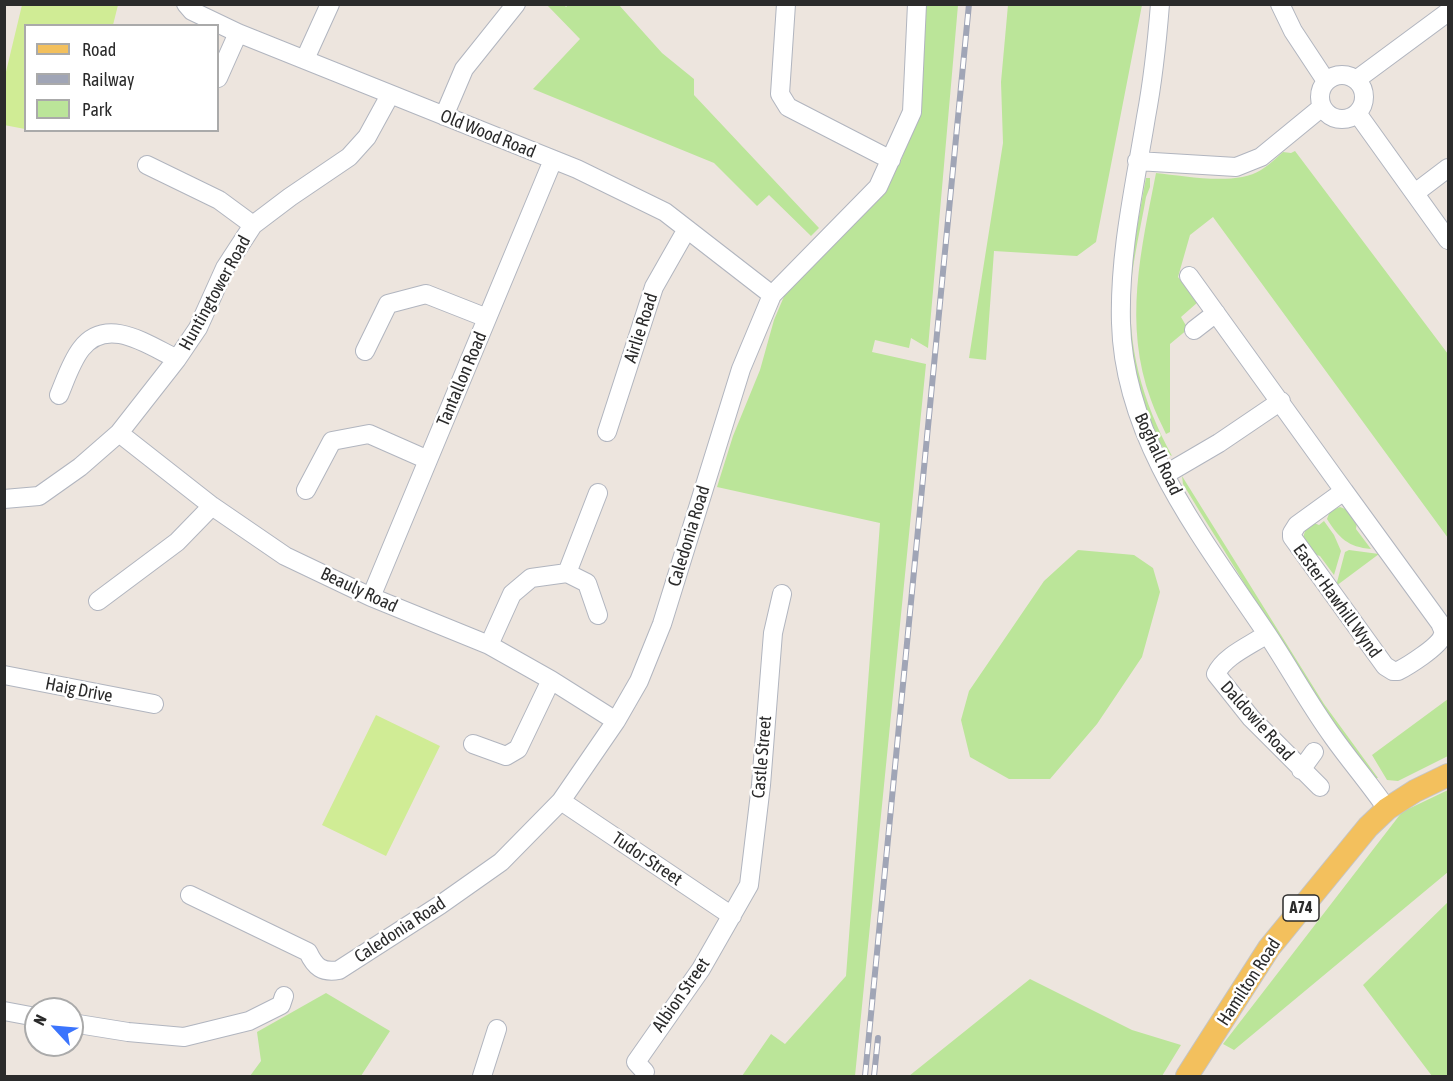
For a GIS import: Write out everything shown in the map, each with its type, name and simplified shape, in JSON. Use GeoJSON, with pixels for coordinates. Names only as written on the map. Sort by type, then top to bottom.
{"type":"FeatureCollection","features":[{"type":"Feature","properties":{"kind":"main road","name":"Hamilton Road"},"geometry":{"type":"LineString","coordinates":[[1187,1077],[1269,948],[1368,827],[1387,808],[1415,791],[1449,775]]}},
{"type":"Feature","properties":{"kind":"street","name":"Old Wood Road"},"geometry":{"type":"LineString","coordinates":[[186,4],[192,11],[238,33],[577,169],[665,212],[772,295]]}},
{"type":"Feature","properties":{"kind":"street"},"geometry":{"type":"LineString","coordinates":[[305,59],[330,4]]}},
{"type":"Feature","properties":{"kind":"street"},"geometry":{"type":"LineString","coordinates":[[498,4],[498,25]]}},
{"type":"Feature","properties":{"kind":"street"},"geometry":{"type":"LineString","coordinates":[[444,116],[464,69],[516,4]]}},
{"type":"Feature","properties":{"kind":"street"},"geometry":{"type":"LineString","coordinates":[[786,4],[780,94],[788,107],[891,160]]}},
{"type":"Feature","properties":{"kind":"street","name":"Caledonia Road"},"geometry":{"type":"LineString","coordinates":[[190,895],[308,952],[313,962],[320,968],[329,972],[339,970],[440,905],[501,862],[561,801],[616,722],[639,681],[662,624],[741,369],[772,295],[878,188],[891,160],[912,112],[917,4]]}},
{"type":"Feature","properties":{"kind":"street","name":"Boghall Road"},"geometry":{"type":"LineString","coordinates":[[1160,4],[1146,117],[1137,161],[1125,249],[1121,324],[1128,381],[1144,432],[1166,474],[1230,581],[1332,736],[1387,808]]}},
{"type":"Feature","properties":{"kind":"street"},"geometry":{"type":"LineString","coordinates":[[1280,4],[1293,31],[1326,81]]}},
{"type":"Feature","properties":{"kind":"street"},"geometry":{"type":"LineString","coordinates":[[1356,80],[1444,10]]}},
{"type":"Feature","properties":{"kind":"street"},"geometry":{"type":"LineString","coordinates":[[219,71],[238,33]]}},
{"type":"Feature","properties":{"kind":"street"},"geometry":{"type":"LineString","coordinates":[[1342,74],[1356,80],[1362,87],[1364,96],[1362,106],[1356,113],[1337,119],[1329,115],[1322,107],[1320,100],[1320,90],[1326,81],[1342,74]]}},
{"type":"Feature","properties":{"kind":"street","name":"Huntingtower Road"},"geometry":{"type":"LineString","coordinates":[[4,499],[39,496],[80,467],[119,433],[177,359],[198,328],[225,268],[253,225],[350,157],[367,137],[390,95]]}},
{"type":"Feature","properties":{"kind":"street"},"geometry":{"type":"LineString","coordinates":[[1137,161],[1236,167],[1261,157],[1322,107]]}},
{"type":"Feature","properties":{"kind":"street"},"geometry":{"type":"LineString","coordinates":[[1356,113],[1449,240]]}},
{"type":"Feature","properties":{"kind":"street","name":"Tantallon Road"},"geometry":{"type":"LineString","coordinates":[[371,597],[553,160]]}},
{"type":"Feature","properties":{"kind":"street"},"geometry":{"type":"LineString","coordinates":[[1415,193],[1449,168]]}},
{"type":"Feature","properties":{"kind":"street"},"geometry":{"type":"LineString","coordinates":[[153,173],[219,200],[253,225]]}},
{"type":"Feature","properties":{"kind":"street","name":"Airlie Road"},"geometry":{"type":"LineString","coordinates":[[607,432],[654,287],[687,229]]}},
{"type":"Feature","properties":{"kind":"street","name":"Easter Hawhill Wynd"},"geometry":{"type":"LineString","coordinates":[[1189,276],[1440,623],[1443,634],[1438,643],[1398,671],[1385,666],[1292,537],[1293,528],[1344,491]]}},
{"type":"Feature","properties":{"kind":"street"},"geometry":{"type":"LineString","coordinates":[[365,351],[388,304],[426,294],[487,318]]}},
{"type":"Feature","properties":{"kind":"street"},"geometry":{"type":"LineString","coordinates":[[1194,330],[1216,314]]}},
{"type":"Feature","properties":{"kind":"street"},"geometry":{"type":"LineString","coordinates":[[59,384],[82,348],[98,336],[108,333],[126,334],[177,359]]}},
{"type":"Feature","properties":{"kind":"street"},"geometry":{"type":"LineString","coordinates":[[1166,474],[1219,443],[1281,401]]}},
{"type":"Feature","properties":{"kind":"street","name":"Beauly Road"},"geometry":{"type":"LineString","coordinates":[[119,433],[212,506],[285,556],[371,597],[489,645],[551,680],[616,722]]}},
{"type":"Feature","properties":{"kind":"street"},"geometry":{"type":"LineString","coordinates":[[306,490],[332,441],[369,434],[428,460]]}},
{"type":"Feature","properties":{"kind":"street"},"geometry":{"type":"LineString","coordinates":[[567,573],[597,493]]}},
{"type":"Feature","properties":{"kind":"street"},"geometry":{"type":"LineString","coordinates":[[98,601],[177,542],[212,506]]}},
{"type":"Feature","properties":{"kind":"street"},"geometry":{"type":"LineString","coordinates":[[489,645],[512,594],[531,578],[567,573],[587,583],[598,615]]}},
{"type":"Feature","properties":{"kind":"street","name":"Castle Street"},"geometry":{"type":"LineString","coordinates":[[732,916],[749,885],[761,785],[772,633],[782,594]]}},
{"type":"Feature","properties":{"kind":"street","name":"Daldowie Road"},"geometry":{"type":"LineString","coordinates":[[1267,634],[1219,667],[1216,674],[1251,718],[1320,787]]}},
{"type":"Feature","properties":{"kind":"street","name":"Haig Drive"},"geometry":{"type":"LineString","coordinates":[[4,675],[154,704]]}},
{"type":"Feature","properties":{"kind":"street"},"geometry":{"type":"LineString","coordinates":[[473,744],[506,756],[518,749],[551,680]]}},
{"type":"Feature","properties":{"kind":"street"},"geometry":{"type":"LineString","coordinates":[[1301,770],[1314,752]]}},
{"type":"Feature","properties":{"kind":"street","name":"Tudor Street"},"geometry":{"type":"LineString","coordinates":[[561,801],[732,916]]}},
{"type":"Feature","properties":{"kind":"street","name":"Albion Street"},"geometry":{"type":"LineString","coordinates":[[645,1072],[636,1062],[701,969],[732,916]]}},
{"type":"Feature","properties":{"kind":"street"},"geometry":{"type":"LineString","coordinates":[[84,1025],[184,1038],[249,1022],[281,1005],[284,996]]}},
{"type":"Feature","properties":{"kind":"street"},"geometry":{"type":"LineString","coordinates":[[4,1011],[24,1015]]}},
{"type":"Feature","properties":{"kind":"street"},"geometry":{"type":"LineString","coordinates":[[482,1077],[496,1029]]}},
{"type":"Feature","properties":{"kind":"green space"},"geometry":{"type":"Polygon","coordinates":[[[569,4],[619,5],[662,53],[694,79],[694,95],[819,228],[811,236],[769,195],[757,206],[714,163],[533,89],[580,39],[547,5],[566,7],[569,4]]]}},
{"type":"Feature","properties":{"kind":"green space"},"geometry":{"type":"Polygon","coordinates":[[[22,5],[118,5],[113,24],[24,24],[24,129],[4,125],[5,76],[22,5]]]}},
{"type":"Feature","properties":{"kind":"green space"},"geometry":{"type":"Polygon","coordinates":[[[924,5],[958,5],[928,348],[911,338],[909,348],[875,340],[872,352],[926,364],[855,1076],[742,1076],[771,1034],[785,1044],[846,976],[880,523],[717,487],[733,436],[760,370],[774,320],[785,294],[833,246],[876,197],[901,161],[916,117],[924,5]]]}},
{"type":"Feature","properties":{"kind":"green space"},"geometry":{"type":"Polygon","coordinates":[[[1008,5],[1142,5],[1096,242],[1077,256],[994,251],[986,360],[969,358],[1003,143],[1001,82],[1008,5]]]}},
{"type":"Feature","properties":{"kind":"green space"},"geometry":{"type":"Polygon","coordinates":[[[1295,151],[1448,354],[1448,538],[1213,217],[1190,235],[1178,277],[1198,302],[1181,317],[1188,329],[1170,344],[1170,432],[1166,434],[1153,404],[1143,372],[1136,315],[1140,259],[1156,173],[1210,179],[1238,178],[1261,170],[1283,152],[1295,151]]]}},
{"type":"Feature","properties":{"kind":"green space"},"geometry":{"type":"Polygon","coordinates":[[[1146,178],[1150,178],[1150,187],[1146,197],[1131,284],[1130,307],[1134,352],[1152,415],[1172,456],[1160,443],[1141,395],[1130,333],[1129,303],[1131,272],[1146,178]]]}},
{"type":"Feature","properties":{"kind":"green space"},"geometry":{"type":"Polygon","coordinates":[[[1182,476],[1324,704],[1378,778],[1328,714],[1306,681],[1183,484],[1182,476]]]}},
{"type":"Feature","properties":{"kind":"green space"},"geometry":{"type":"Polygon","coordinates":[[[1340,507],[1348,510],[1357,522],[1356,529],[1371,549],[1350,544],[1331,526],[1327,519],[1330,511],[1340,507]]]}},
{"type":"Feature","properties":{"kind":"green space"},"geometry":{"type":"Polygon","coordinates":[[[1324,521],[1341,551],[1334,575],[1320,556],[1313,554],[1303,538],[1305,531],[1314,523],[1319,525],[1324,521]]]}},
{"type":"Feature","properties":{"kind":"green space"},"geometry":{"type":"Polygon","coordinates":[[[1078,550],[1134,555],[1153,568],[1160,592],[1142,657],[1097,724],[1050,779],[1009,779],[970,757],[961,720],[969,691],[1044,581],[1078,550]]]}},
{"type":"Feature","properties":{"kind":"green space"},"geometry":{"type":"Polygon","coordinates":[[[1349,550],[1379,554],[1336,586],[1345,552],[1349,550]]]}},
{"type":"Feature","properties":{"kind":"green space"},"geometry":{"type":"Polygon","coordinates":[[[1448,699],[1448,756],[1398,781],[1387,780],[1372,755],[1448,699]]]}},
{"type":"Feature","properties":{"kind":"green space"},"geometry":{"type":"Polygon","coordinates":[[[376,715],[440,746],[386,856],[322,825],[376,715]]]}},
{"type":"Feature","properties":{"kind":"green space"},"geometry":{"type":"Polygon","coordinates":[[[1448,790],[1448,872],[1234,1050],[1223,1044],[1402,812],[1448,790]]]}},
{"type":"Feature","properties":{"kind":"green space"},"geometry":{"type":"Polygon","coordinates":[[[1448,902],[1448,1076],[1432,1076],[1363,985],[1448,902]]]}},
{"type":"Feature","properties":{"kind":"green space"},"geometry":{"type":"Polygon","coordinates":[[[1030,979],[1132,1030],[1181,1045],[1162,1076],[909,1076],[1030,979]]]}},
{"type":"Feature","properties":{"kind":"green space"},"geometry":{"type":"Polygon","coordinates":[[[326,993],[390,1031],[361,1076],[250,1076],[261,1061],[257,1032],[326,993]]]}},
{"type":"Feature","properties":{"kind":"railway"},"geometry":{"type":"LineString","coordinates":[[865,1076],[969,4]]}},
{"type":"Feature","properties":{"kind":"railway"},"geometry":{"type":"LineString","coordinates":[[874,1076],[878,1038]]}}]}
